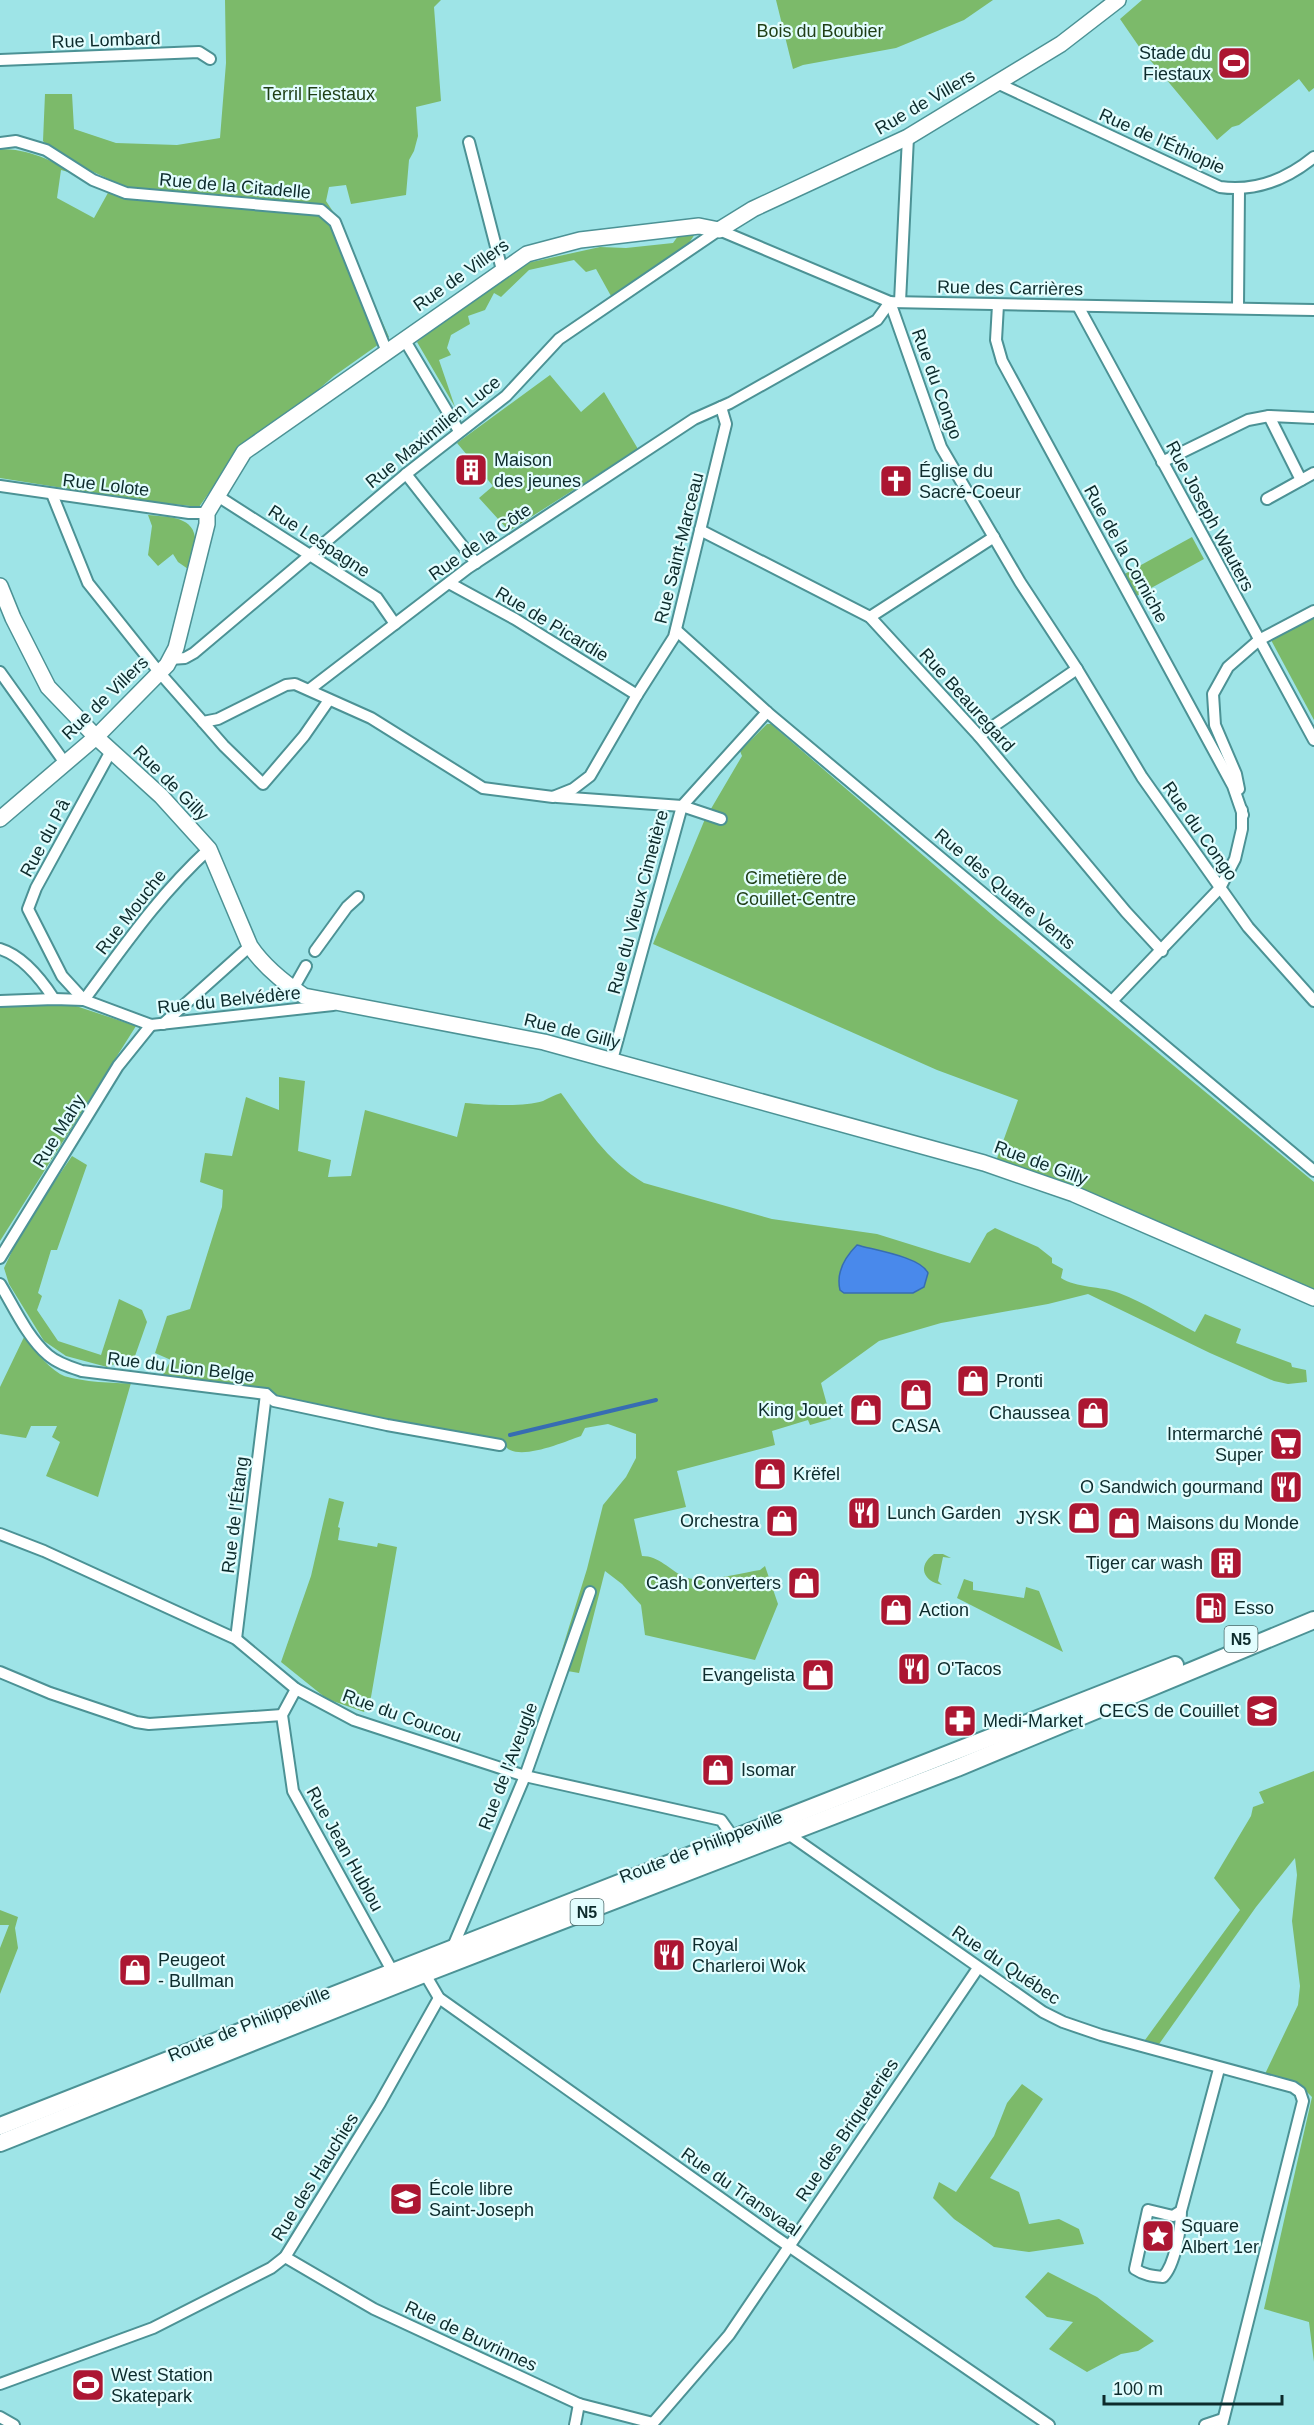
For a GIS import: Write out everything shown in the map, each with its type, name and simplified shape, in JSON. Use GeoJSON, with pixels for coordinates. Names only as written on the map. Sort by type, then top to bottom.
{"type":"FeatureCollection","features":[{"type":"Feature","properties":{"kind":"main road","name":"Rue de Villers"},"geometry":{"type":"LineString","coordinates":[[0,819],[96,737],[170,659],[176,648],[207,524],[207,513],[244,452],[527,254],[580,240],[699,226],[719,230],[753,209],[908,137],[1061,44],[1118,0]]}},
{"type":"Feature","properties":{"kind":"main road","name":"Rue de Gilly"},"geometry":{"type":"LineString","coordinates":[[0,586],[13,618],[48,687],[96,737],[161,796],[209,849],[250,946],[263,963],[283,982],[304,996],[544,1042],[984,1163],[1074,1194],[1314,1298]]}},
{"type":"Feature","properties":{"kind":"main road","name":"Route de Philippeville"},"geometry":{"type":"LineString","coordinates":[[0,2144],[422,1967],[782,1828],[1314,1611]]}},
{"type":"Feature","properties":{"kind":"main road","name":"Route de Philippeville"},"geometry":{"type":"LineString","coordinates":[[782,1828],[957,1768],[1314,1620]]}},
{"type":"Feature","properties":{"kind":"main road","name":"Route de Philippeville"},"geometry":{"type":"LineString","coordinates":[[422,1967],[452,1949],[738,1845]]}},
{"type":"Feature","properties":{"kind":"main road","name":"Route de Philippeville"},"geometry":{"type":"LineString","coordinates":[[0,2126],[396,1978]]}},
{"type":"Feature","properties":{"kind":"street","name":"Rue Lombard"},"geometry":{"type":"LineString","coordinates":[[0,60],[199,52],[210,59]]}},
{"type":"Feature","properties":{"kind":"street","name":"Rue de l'Éthiopie"},"geometry":{"type":"LineString","coordinates":[[997,83],[1221,187],[1239,189],[1268,184],[1314,157]]}},
{"type":"Feature","properties":{"kind":"street"},"geometry":{"type":"LineString","coordinates":[[895,302],[908,137]]}},
{"type":"Feature","properties":{"kind":"street","name":"Rue de la Citadelle"},"geometry":{"type":"LineString","coordinates":[[0,143],[16,141],[46,150],[93,180],[126,193],[321,210],[335,222],[387,352]]}},
{"type":"Feature","properties":{"kind":"street"},"geometry":{"type":"LineString","coordinates":[[469,142],[502,270]]}},
{"type":"Feature","properties":{"kind":"street"},"geometry":{"type":"LineString","coordinates":[[1238,307],[1239,189]]}},
{"type":"Feature","properties":{"kind":"street","name":"Rue des Carrières"},"geometry":{"type":"LineString","coordinates":[[719,230],[895,302],[1314,310]]}},
{"type":"Feature","properties":{"kind":"street","name":"Rue Maximilien Luce"},"geometry":{"type":"LineString","coordinates":[[170,659],[185,658],[194,653],[406,474],[506,396],[559,339],[719,230]]}},
{"type":"Feature","properties":{"kind":"street","name":"Rue de la Côte"},"geometry":{"type":"LineString","coordinates":[[310,689],[476,563],[694,419],[721,407],[877,320],[895,302]]}},
{"type":"Feature","properties":{"kind":"street","name":"Rue du Congo"},"geometry":{"type":"LineString","coordinates":[[895,302],[941,447],[1020,582],[1077,669],[1142,777],[1248,927],[1314,1001]]}},
{"type":"Feature","properties":{"kind":"street","name":"Rue de la Corniche"},"geometry":{"type":"LineString","coordinates":[[998,304],[996,340],[1002,361],[1233,786],[1243,815]]}},
{"type":"Feature","properties":{"kind":"street","name":"Rue Joseph Wauters"},"geometry":{"type":"LineString","coordinates":[[1078,306],[1314,740]]}},
{"type":"Feature","properties":{"kind":"street"},"geometry":{"type":"LineString","coordinates":[[404,339],[459,431]]}},
{"type":"Feature","properties":{"kind":"street","name":"Rue Saint-Marceau"},"geometry":{"type":"LineString","coordinates":[[553,797],[573,789],[590,776],[674,637],[726,424],[721,407]]}},
{"type":"Feature","properties":{"kind":"street"},"geometry":{"type":"LineString","coordinates":[[1162,462],[1240,423],[1269,416],[1314,418]]}},
{"type":"Feature","properties":{"kind":"street"},"geometry":{"type":"LineString","coordinates":[[1269,416],[1301,480]]}},
{"type":"Feature","properties":{"kind":"street"},"geometry":{"type":"LineString","coordinates":[[1267,499],[1314,473]]}},
{"type":"Feature","properties":{"kind":"street"},"geometry":{"type":"LineString","coordinates":[[406,474],[476,563]]}},
{"type":"Feature","properties":{"kind":"street","name":"Rue Lolote"},"geometry":{"type":"LineString","coordinates":[[0,486],[189,513],[207,513]]}},
{"type":"Feature","properties":{"kind":"street"},"geometry":{"type":"LineString","coordinates":[[52,494],[88,584],[159,672],[224,746],[262,784],[304,736],[329,700]]}},
{"type":"Feature","properties":{"kind":"street","name":"Rue Lespagne"},"geometry":{"type":"LineString","coordinates":[[216,495],[377,598],[395,624]]}},
{"type":"Feature","properties":{"kind":"street","name":"Rue Beauregard"},"geometry":{"type":"LineString","coordinates":[[700,530],[870,617],[979,736],[1126,912],[1162,951]]}},
{"type":"Feature","properties":{"kind":"street"},"geometry":{"type":"LineString","coordinates":[[870,617],[994,537]]}},
{"type":"Feature","properties":{"kind":"street","name":"Rue de Picardie"},"geometry":{"type":"LineString","coordinates":[[449,583],[515,619],[637,695]]}},
{"type":"Feature","properties":{"kind":"street"},"geometry":{"type":"LineString","coordinates":[[1113,1000],[1220,888],[1235,859],[1243,815],[1236,774],[1215,725],[1213,694],[1228,667],[1259,640],[1314,611]]}},
{"type":"Feature","properties":{"kind":"street","name":"Rue des Quatre Vents"},"geometry":{"type":"LineString","coordinates":[[676,630],[767,712],[1314,1171]]}},
{"type":"Feature","properties":{"kind":"street"},"geometry":{"type":"LineString","coordinates":[[979,736],[1077,669]]}},
{"type":"Feature","properties":{"kind":"street"},"geometry":{"type":"LineString","coordinates":[[0,672],[65,763]]}},
{"type":"Feature","properties":{"kind":"street"},"geometry":{"type":"LineString","coordinates":[[203,722],[218,719],[286,685],[295,684],[371,718],[483,788],[553,797],[682,806],[721,819]]}},
{"type":"Feature","properties":{"kind":"street","name":"Rue du Vieux Cimetière"},"geometry":{"type":"LineString","coordinates":[[612,1060],[682,806],[767,712]]}},
{"type":"Feature","properties":{"kind":"street","name":"Rue du Pâ"},"geometry":{"type":"LineString","coordinates":[[84,1000],[62,976],[28,909],[36,888],[111,751]]}},
{"type":"Feature","properties":{"kind":"street","name":"Rue Mouche"},"geometry":{"type":"LineString","coordinates":[[84,1000],[154,905],[209,849]]}},
{"type":"Feature","properties":{"kind":"street"},"geometry":{"type":"LineString","coordinates":[[315,951],[346,907],[358,897]]}},
{"type":"Feature","properties":{"kind":"street"},"geometry":{"type":"LineString","coordinates":[[163,1024],[250,946]]}},
{"type":"Feature","properties":{"kind":"street"},"geometry":{"type":"LineString","coordinates":[[0,949],[10,952],[43,981],[54,999]]}},
{"type":"Feature","properties":{"kind":"street"},"geometry":{"type":"LineString","coordinates":[[293,989],[306,966]]}},
{"type":"Feature","properties":{"kind":"street","name":"Rue du Belvédère"},"geometry":{"type":"LineString","coordinates":[[0,1001],[5,1003],[54,999],[84,1000],[151,1025],[341,1004]]}},
{"type":"Feature","properties":{"kind":"street","name":"Rue Mahy"},"geometry":{"type":"LineString","coordinates":[[0,1258],[118,1066],[151,1025]]}},
{"type":"Feature","properties":{"kind":"street","name":"Rue du Lion Belge"},"geometry":{"type":"LineString","coordinates":[[0,1284],[33,1338],[47,1354],[81,1371],[266,1394],[274,1401],[387,1425],[500,1445]]}},
{"type":"Feature","properties":{"kind":"street","name":"Rue de l'Étang"},"geometry":{"type":"LineString","coordinates":[[236,1639],[266,1394]]}},
{"type":"Feature","properties":{"kind":"street","name":"Rue du Coucou"},"geometry":{"type":"LineString","coordinates":[[0,1534],[44,1551],[236,1639],[296,1689],[354,1720],[525,1776],[721,1820],[738,1845]]}},
{"type":"Feature","properties":{"kind":"street","name":"Rue de l'Aveugle"},"geometry":{"type":"LineString","coordinates":[[452,1949],[525,1776],[590,1592]]}},
{"type":"Feature","properties":{"kind":"street"},"geometry":{"type":"LineString","coordinates":[[0,1672],[50,1693],[136,1722],[149,1724],[282,1715],[296,1689]]}},
{"type":"Feature","properties":{"kind":"street","name":"Rue Jean Hublou"},"geometry":{"type":"LineString","coordinates":[[282,1715],[293,1791],[396,1978]]}},
{"type":"Feature","properties":{"kind":"street","name":"Rue du Québec"},"geometry":{"type":"LineString","coordinates":[[782,1828],[1043,2012],[1063,2022],[1101,2035],[1219,2069],[1293,2087],[1300,2092],[1303,2101],[1222,2422]]}},
{"type":"Feature","properties":{"kind":"street","name":"Rue du Transvaal"},"geometry":{"type":"LineString","coordinates":[[422,1967],[439,1998],[788,2246],[1049,2425]]}},
{"type":"Feature","properties":{"kind":"street","name":"Rue des Briqueteries"},"geometry":{"type":"LineString","coordinates":[[652,2424],[723,2343],[978,1968]]}},
{"type":"Feature","properties":{"kind":"street","name":"Rue des Hauchies"},"geometry":{"type":"LineString","coordinates":[[0,2384],[153,2328],[272,2268],[285,2257],[369,2121],[439,1998]]}},
{"type":"Feature","properties":{"kind":"street"},"geometry":{"type":"LineString","coordinates":[[1181,2211],[1173,2216],[1148,2210],[1135,2269],[1142,2274],[1163,2277],[1172,2262],[1181,2211],[1219,2069]]}},
{"type":"Feature","properties":{"kind":"street","name":"Rue de Buvrinnes"},"geometry":{"type":"LineString","coordinates":[[285,2257],[375,2310],[579,2404],[652,2424]]}},
{"type":"Feature","properties":{"kind":"street"},"geometry":{"type":"LineString","coordinates":[[575,2425],[579,2404]]}},
{"type":"Feature","properties":{"kind":"street"},"geometry":{"type":"LineString","coordinates":[[0,2417],[14,2425]]}},
{"type":"Feature","properties":{"kind":"street"},"geometry":{"type":"LineString","coordinates":[[1205,2425],[1222,2422]]}},
{"type":"Feature","properties":{"kind":"green space","name":"Terril Fiestaux"},"geometry":{"type":"Polygon","coordinates":[[[225,0],[441,0],[434,7],[441,101],[416,107],[418,136],[409,160],[406,195],[351,204],[346,185],[329,187],[326,201],[334,213],[389,337],[334,376],[225,470],[199,507],[138,500],[0,478],[0,149],[40,156],[76,174],[61,170],[57,198],[94,218],[109,191],[117,183],[55,154],[43,141],[45,94],[72,94],[74,129],[116,143],[177,145],[220,138],[226,63],[225,0]]]}},
{"type":"Feature","properties":{"kind":"green space","name":"Bois du Boubier"},"geometry":{"type":"Polygon","coordinates":[[[776,0],[993,0],[964,20],[896,48],[803,65],[793,69],[776,0]]]}},
{"type":"Feature","properties":{"kind":"green space","name":"Stade du Fiestaux"},"geometry":{"type":"Polygon","coordinates":[[[1142,0],[1314,0],[1314,88],[1309,92],[1299,79],[1217,140],[1140,48],[1120,19],[1142,0]]]}},
{"type":"Feature","properties":{"kind":"green space"},"geometry":{"type":"Polygon","coordinates":[[[695,234],[687,246],[611,296],[596,269],[586,272],[574,260],[529,270],[501,297],[494,293],[485,310],[468,316],[470,324],[451,335],[447,348],[451,355],[439,360],[455,407],[417,342],[518,265],[600,247],[626,248],[673,243],[678,236],[695,234]]]}},
{"type":"Feature","properties":{"kind":"green space"},"geometry":{"type":"Polygon","coordinates":[[[550,375],[581,412],[604,392],[638,449],[509,531],[479,498],[493,486],[457,443],[550,375]]]}},
{"type":"Feature","properties":{"kind":"green space"},"geometry":{"type":"Polygon","coordinates":[[[148,515],[176,518],[193,530],[195,545],[188,569],[178,562],[173,554],[158,566],[148,555],[152,526],[148,515]]]}},
{"type":"Feature","properties":{"kind":"green space"},"geometry":{"type":"Polygon","coordinates":[[[1192,537],[1204,559],[1133,598],[1121,576],[1192,537]]]}},
{"type":"Feature","properties":{"kind":"green space"},"geometry":{"type":"Polygon","coordinates":[[[1314,616],[1314,720],[1271,640],[1314,616]]]}},
{"type":"Feature","properties":{"kind":"green space","name":"Cimetière de Couillet-Centre"},"geometry":{"type":"Polygon","coordinates":[[[767,724],[771,724],[998,920],[1314,1182],[1314,1290],[996,1161],[1018,1100],[937,1070],[653,944],[705,819],[742,756],[740,751],[767,724]]]}},
{"type":"Feature","properties":{"kind":"green space"},"geometry":{"type":"Polygon","coordinates":[[[39,1004],[76,1006],[136,1026],[0,1241],[0,1005],[8,1007],[39,1004]]]}},
{"type":"Feature","properties":{"kind":"green space"},"geometry":{"type":"Polygon","coordinates":[[[279,1077],[305,1081],[298,1151],[331,1160],[328,1177],[351,1176],[365,1110],[457,1137],[465,1103],[526,1104],[543,1101],[561,1093],[608,1153],[644,1183],[772,1219],[877,1234],[970,1263],[987,1233],[995,1228],[1038,1247],[1052,1258],[1052,1263],[1063,1269],[1061,1278],[1067,1281],[1119,1293],[1195,1332],[1205,1314],[1241,1329],[1236,1343],[1291,1363],[1292,1367],[1306,1370],[1307,1382],[1288,1384],[1274,1381],[1088,1294],[1048,1304],[941,1323],[879,1341],[821,1383],[831,1419],[810,1425],[808,1420],[772,1431],[775,1445],[677,1471],[686,1507],[634,1519],[642,1556],[659,1561],[684,1577],[701,1579],[721,1577],[760,1570],[765,1566],[778,1604],[755,1660],[645,1635],[641,1605],[622,1584],[605,1571],[579,1673],[556,1669],[587,1569],[603,1505],[626,1477],[636,1458],[636,1434],[608,1424],[585,1428],[581,1436],[556,1445],[535,1451],[517,1452],[509,1449],[500,1440],[160,1380],[171,1360],[155,1353],[167,1316],[190,1309],[222,1207],[223,1190],[200,1182],[205,1153],[232,1156],[246,1097],[279,1110],[279,1077]]]}},
{"type":"Feature","properties":{"kind":"green space"},"geometry":{"type":"Polygon","coordinates":[[[72,1156],[87,1165],[57,1250],[51,1250],[38,1293],[42,1296],[37,1310],[58,1341],[101,1355],[119,1299],[142,1310],[147,1322],[135,1356],[107,1367],[66,1356],[44,1341],[9,1284],[4,1268],[23,1228],[72,1156]]]}},
{"type":"Feature","properties":{"kind":"green space"},"geometry":{"type":"Polygon","coordinates":[[[25,1335],[36,1351],[60,1374],[84,1380],[131,1383],[98,1497],[46,1476],[60,1442],[52,1437],[57,1426],[31,1426],[26,1438],[0,1434],[0,1387],[25,1335]]]}},
{"type":"Feature","properties":{"kind":"green space"},"geometry":{"type":"Polygon","coordinates":[[[329,1498],[344,1502],[338,1527],[340,1528],[338,1540],[377,1547],[378,1543],[397,1547],[371,1697],[364,1712],[327,1699],[281,1662],[311,1576],[329,1498]]]}},
{"type":"Feature","properties":{"kind":"green space"},"geometry":{"type":"Polygon","coordinates":[[[934,1554],[943,1554],[951,1558],[943,1557],[938,1581],[942,1585],[930,1580],[924,1573],[925,1563],[934,1554]]]}},
{"type":"Feature","properties":{"kind":"green space"},"geometry":{"type":"Polygon","coordinates":[[[964,1579],[973,1582],[973,1590],[1024,1598],[1026,1587],[1039,1591],[1063,1652],[957,1598],[964,1579]]]}},
{"type":"Feature","properties":{"kind":"green space"},"geometry":{"type":"Polygon","coordinates":[[[1314,1771],[1314,2362],[1309,2322],[1264,2309],[1312,2097],[1303,2088],[1265,2074],[1298,2005],[1300,1986],[1292,1921],[1297,1875],[1295,1858],[1256,1907],[1157,2047],[1145,2040],[1240,1910],[1214,1878],[1251,1816],[1253,1807],[1264,1803],[1259,1792],[1314,1771]]]}},
{"type":"Feature","properties":{"kind":"green space"},"geometry":{"type":"Polygon","coordinates":[[[0,1910],[18,1917],[15,1928],[18,1948],[0,1994],[0,1948],[9,1925],[0,1925],[0,1910]]]}},
{"type":"Feature","properties":{"kind":"green space"},"geometry":{"type":"Polygon","coordinates":[[[1022,2084],[1043,2099],[990,2178],[1019,2192],[1029,2224],[1059,2219],[1079,2229],[1084,2244],[1029,2252],[994,2247],[954,2219],[933,2198],[939,2182],[956,2192],[994,2136],[1007,2103],[1022,2084]]]}},
{"type":"Feature","properties":{"kind":"green space"},"geometry":{"type":"Polygon","coordinates":[[[1048,2272],[1097,2297],[1154,2341],[1138,2351],[1121,2354],[1087,2372],[1049,2349],[1073,2322],[1047,2317],[1025,2297],[1048,2272]]]}},
{"type":"Feature","properties":{"kind":"water"},"geometry":{"type":"Polygon","coordinates":[[[857,1245],[907,1258],[924,1267],[928,1273],[924,1287],[913,1293],[844,1293],[840,1290],[840,1271],[845,1260],[857,1245]]]}},
{"type":"Feature","properties":{"kind":"waterway"},"geometry":{"type":"LineString","coordinates":[[510,1435],[656,1400]]}},
{"type":"Feature","properties":{"kind":"place","name":"Stade du Fiestaux"},"geometry":{"type":"Point","coordinates":[1234,63]}},
{"type":"Feature","properties":{"kind":"place","name":"Maison des jeunes"},"geometry":{"type":"Point","coordinates":[471,470]}},
{"type":"Feature","properties":{"kind":"place","name":"Église du Sacré-Coeur"},"geometry":{"type":"Point","coordinates":[896,481]}},
{"type":"Feature","properties":{"kind":"place","name":"Pronti"},"geometry":{"type":"Point","coordinates":[973,1381]}},
{"type":"Feature","properties":{"kind":"place","name":"CASA"},"geometry":{"type":"Point","coordinates":[916,1395]}},
{"type":"Feature","properties":{"kind":"place","name":"King Jouet"},"geometry":{"type":"Point","coordinates":[866,1410]}},
{"type":"Feature","properties":{"kind":"place","name":"Chaussea"},"geometry":{"type":"Point","coordinates":[1093,1413]}},
{"type":"Feature","properties":{"kind":"place","name":"Intermarché Super"},"geometry":{"type":"Point","coordinates":[1286,1444]}},
{"type":"Feature","properties":{"kind":"place","name":"Krëfel"},"geometry":{"type":"Point","coordinates":[770,1474]}},
{"type":"Feature","properties":{"kind":"place","name":"O Sandwich gourmand"},"geometry":{"type":"Point","coordinates":[1286,1487]}},
{"type":"Feature","properties":{"kind":"place","name":"Lunch Garden"},"geometry":{"type":"Point","coordinates":[864,1513]}},
{"type":"Feature","properties":{"kind":"place","name":"JYSK"},"geometry":{"type":"Point","coordinates":[1084,1518]}},
{"type":"Feature","properties":{"kind":"place","name":"Orchestra"},"geometry":{"type":"Point","coordinates":[782,1521]}},
{"type":"Feature","properties":{"kind":"place","name":"Maisons du Monde"},"geometry":{"type":"Point","coordinates":[1124,1523]}},
{"type":"Feature","properties":{"kind":"place","name":"Tiger car wash"},"geometry":{"type":"Point","coordinates":[1226,1563]}},
{"type":"Feature","properties":{"kind":"place","name":"Cash Converters"},"geometry":{"type":"Point","coordinates":[804,1583]}},
{"type":"Feature","properties":{"kind":"place","name":"Esso"},"geometry":{"type":"Point","coordinates":[1211,1608]}},
{"type":"Feature","properties":{"kind":"place","name":"Action"},"geometry":{"type":"Point","coordinates":[896,1610]}},
{"type":"Feature","properties":{"kind":"place","name":"O'Tacos"},"geometry":{"type":"Point","coordinates":[914,1669]}},
{"type":"Feature","properties":{"kind":"place","name":"Evangelista"},"geometry":{"type":"Point","coordinates":[818,1675]}},
{"type":"Feature","properties":{"kind":"place","name":"CECS de Couillet"},"geometry":{"type":"Point","coordinates":[1262,1711]}},
{"type":"Feature","properties":{"kind":"place","name":"Medi-Market"},"geometry":{"type":"Point","coordinates":[960,1721]}},
{"type":"Feature","properties":{"kind":"place","name":"Isomar"},"geometry":{"type":"Point","coordinates":[718,1770]}},
{"type":"Feature","properties":{"kind":"place","name":"Royal Charleroi Wok"},"geometry":{"type":"Point","coordinates":[669,1955]}},
{"type":"Feature","properties":{"kind":"place","name":"Peugeot - Bullman"},"geometry":{"type":"Point","coordinates":[135,1970]}},
{"type":"Feature","properties":{"kind":"place","name":"École libre Saint-Joseph"},"geometry":{"type":"Point","coordinates":[406,2199]}},
{"type":"Feature","properties":{"kind":"place","name":"Square Albert 1er"},"geometry":{"type":"Point","coordinates":[1158,2236]}},
{"type":"Feature","properties":{"kind":"place","name":"West Station Skatepark"},"geometry":{"type":"Point","coordinates":[88,2385]}}]}
